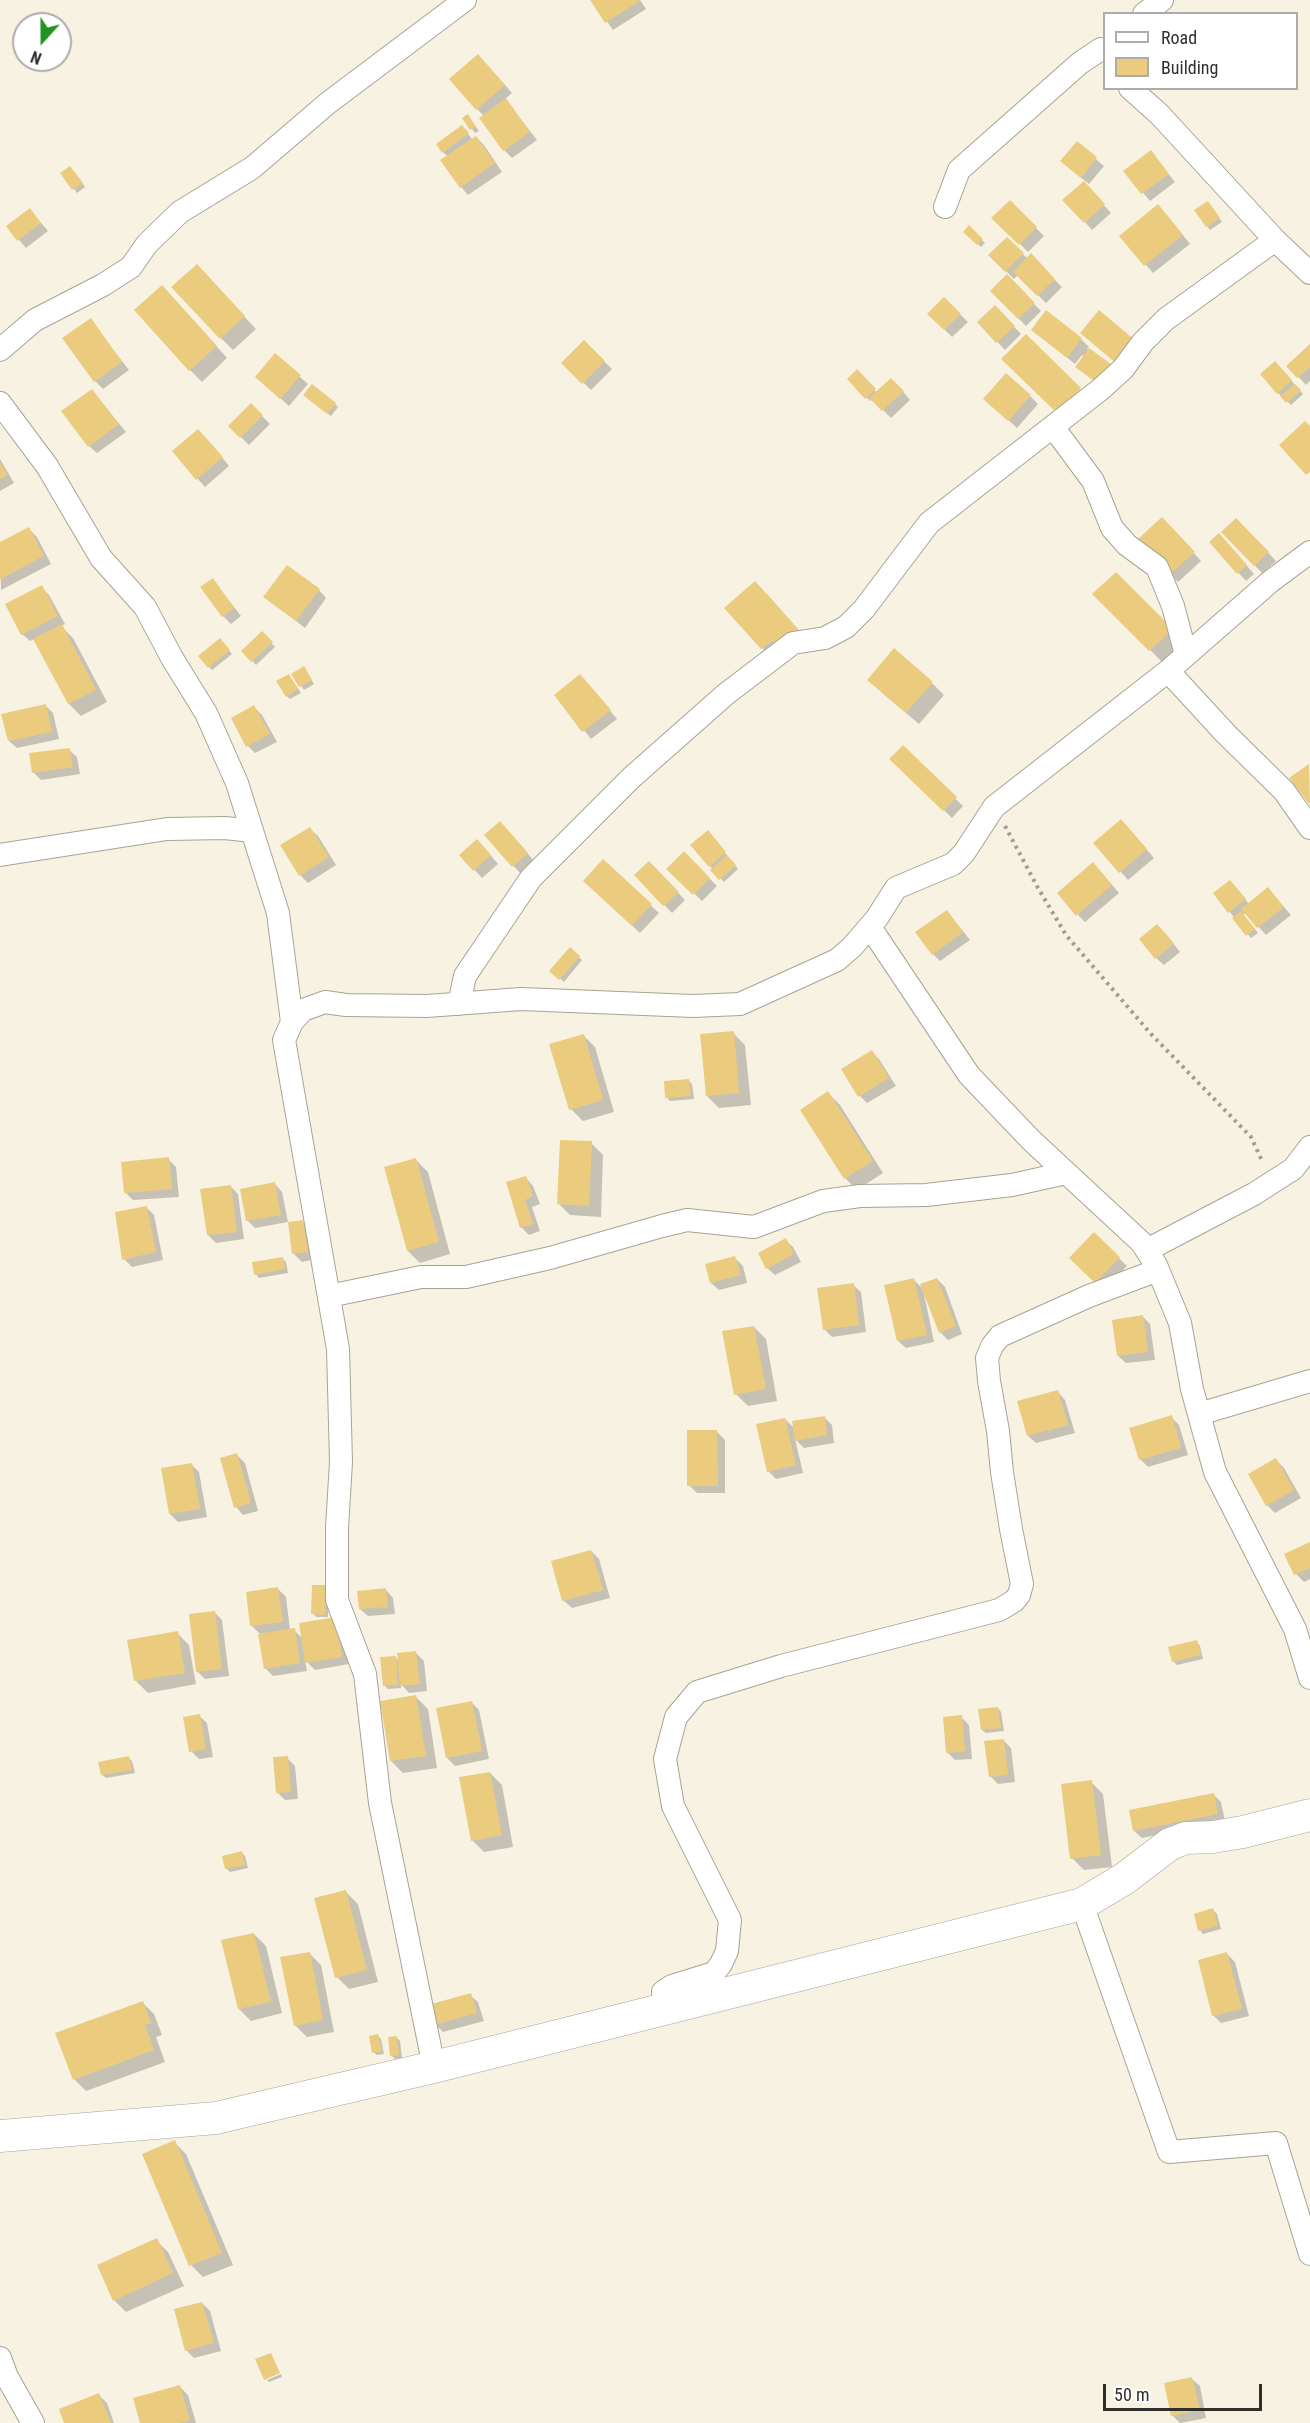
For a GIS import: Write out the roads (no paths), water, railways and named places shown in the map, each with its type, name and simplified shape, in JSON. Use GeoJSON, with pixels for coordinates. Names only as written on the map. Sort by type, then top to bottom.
{"type":"FeatureCollection","features":[{"type":"Feature","properties":{"kind":"street"},"geometry":{"type":"LineString","coordinates":[[0,350],[35,320],[103,285],[131,267],[147,244],[180,212],[252,168],[328,103],[465,0]]}},
{"type":"Feature","properties":{"kind":"street"},"geometry":{"type":"LineString","coordinates":[[1147,12],[1162,0]]}},
{"type":"Feature","properties":{"kind":"street"},"geometry":{"type":"LineString","coordinates":[[945,207],[959,171],[1080,63],[1103,50]]}},
{"type":"Feature","properties":{"kind":"street"},"geometry":{"type":"LineString","coordinates":[[1132,90],[1160,115],[1275,240],[1310,273]]}},
{"type":"Feature","properties":{"kind":"street"},"geometry":{"type":"LineString","coordinates":[[459,1004],[465,976],[531,878],[631,778],[726,694],[793,643],[825,638],[846,627],[864,609],[929,523],[1053,427],[1123,369],[1143,342],[1166,319],[1275,240]]}},
{"type":"Feature","properties":{"kind":"street"},"geometry":{"type":"LineString","coordinates":[[0,403],[47,466],[101,558],[145,607],[172,658],[206,712],[237,783],[278,913],[292,1022]]}},
{"type":"Feature","properties":{"kind":"street"},"geometry":{"type":"LineString","coordinates":[[1053,427],[1093,481],[1112,528],[1127,545],[1157,567],[1173,606],[1186,655]]}},
{"type":"Feature","properties":{"kind":"street"},"geometry":{"type":"LineString","coordinates":[[434,2067],[380,1803],[365,1674],[337,1600],[337,1528],[341,1462],[338,1349],[284,1040],[292,1022],[303,1010],[325,1002],[346,1005],[428,1006],[521,999],[693,1006],[740,1004],[837,960],[870,927],[896,888],[953,864],[964,854],[995,806],[1168,671],[1271,581],[1310,552]]}},
{"type":"Feature","properties":{"kind":"street"},"geometry":{"type":"LineString","coordinates":[[1168,671],[1226,734],[1284,790],[1310,828]]}},
{"type":"Feature","properties":{"kind":"street"},"geometry":{"type":"LineString","coordinates":[[0,855],[167,829],[225,828],[252,831]]}},
{"type":"Feature","properties":{"kind":"street"},"geometry":{"type":"LineString","coordinates":[[870,927],[969,1076],[1031,1140],[1142,1243],[1158,1270],[1180,1323],[1199,1414],[1215,1472],[1295,1629],[1310,1678]]}},
{"type":"Feature","properties":{"kind":"street"},"geometry":{"type":"LineString","coordinates":[[1146,1250],[1293,1169],[1310,1148]]}},
{"type":"Feature","properties":{"kind":"street"},"geometry":{"type":"LineString","coordinates":[[329,1296],[421,1277],[466,1277],[550,1258],[687,1220],[754,1227],[823,1201],[860,1196],[926,1195],[1012,1185],[1066,1173]]}},
{"type":"Feature","properties":{"kind":"street"},"geometry":{"type":"LineString","coordinates":[[665,2009],[663,1992],[672,1986],[714,1973],[721,1964],[727,1951],[730,1920],[673,1806],[665,1760],[676,1717],[697,1692],[782,1666],[999,1610],[1014,1601],[1019,1595],[1022,1584],[1011,1529],[989,1381],[987,1358],[992,1346],[1000,1336],[1089,1296],[1158,1270]]}},
{"type":"Feature","properties":{"kind":"street"},"geometry":{"type":"LineString","coordinates":[[1199,1414],[1310,1381]]}},
{"type":"Feature","properties":{"kind":"street"},"geometry":{"type":"LineString","coordinates":[[0,2136],[216,2118],[434,2067],[1082,1904],[1125,1879],[1170,1844],[1186,1838],[1244,1832],[1310,1815]]}},
{"type":"Feature","properties":{"kind":"street"},"geometry":{"type":"LineString","coordinates":[[1082,1904],[1168,2152],[1276,2144],[1310,2254]]}},
{"type":"Feature","properties":{"kind":"street"},"geometry":{"type":"LineString","coordinates":[[0,2358],[7,2377],[33,2423]]}}]}
